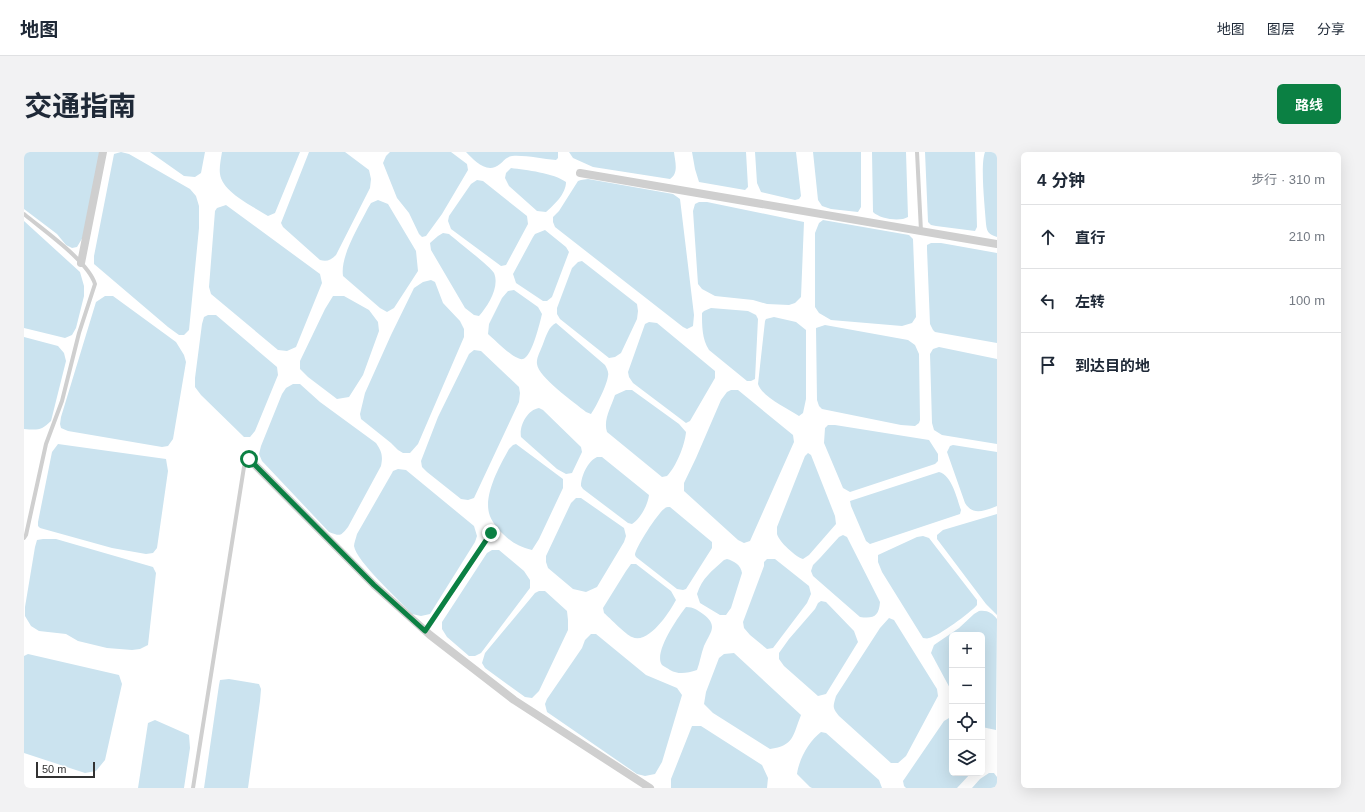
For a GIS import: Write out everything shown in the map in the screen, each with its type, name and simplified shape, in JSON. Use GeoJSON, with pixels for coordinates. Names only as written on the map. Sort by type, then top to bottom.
{"type":"FeatureCollection","features":[{"type":"Feature","properties":{"kind":"street"},"geometry":{"type":"LineString","coordinates":[[81,263],[103,152]]}},
{"type":"Feature","properties":{"kind":"street"},"geometry":{"type":"LineString","coordinates":[[580,173],[997,244]]}},
{"type":"Feature","properties":{"kind":"street"},"geometry":{"type":"LineString","coordinates":[[249,459],[374,585],[425,631],[514,700],[650,788]]}},
{"type":"Feature","properties":{"kind":"lane"},"geometry":{"type":"LineString","coordinates":[[917,152],[920,230]]}},
{"type":"Feature","properties":{"kind":"lane"},"geometry":{"type":"LineString","coordinates":[[24,214],[81,263],[93,277],[95,284],[79,333],[62,401],[46,444],[26,535],[24,538]]}},
{"type":"Feature","properties":{"kind":"lane"},"geometry":{"type":"LineString","coordinates":[[193,788],[244,467],[249,459]]}},
{"type":"Feature","properties":{"kind":"lane"},"geometry":{"type":"LineString","coordinates":[[425,631],[491,533]]}},
{"type":"Feature","properties":{"kind":"water"},"geometry":{"type":"Polygon","coordinates":[[[24,152],[100,152],[83,237],[77,247],[72,248],[66,245],[57,234],[24,209],[24,152]]]}},
{"type":"Feature","properties":{"kind":"water"},"geometry":{"type":"Polygon","coordinates":[[[121,152],[129,154],[190,189],[196,196],[199,206],[199,228],[189,330],[184,335],[179,335],[168,327],[94,264],[94,256],[114,154],[121,152]]]}},
{"type":"Feature","properties":{"kind":"water"},"geometry":{"type":"Polygon","coordinates":[[[150,152],[205,152],[201,173],[195,177],[184,176],[150,152]]]}},
{"type":"Feature","properties":{"kind":"water"},"geometry":{"type":"Polygon","coordinates":[[[222,152],[300,152],[275,213],[268,216],[247,204],[226,187],[220,174],[222,152]]]}},
{"type":"Feature","properties":{"kind":"water"},"geometry":{"type":"Polygon","coordinates":[[[309,152],[345,152],[369,170],[371,179],[370,188],[336,255],[327,261],[320,260],[283,227],[281,223],[309,152]]]}},
{"type":"Feature","properties":{"kind":"water"},"geometry":{"type":"Polygon","coordinates":[[[390,152],[451,152],[467,164],[468,170],[442,214],[426,236],[422,237],[419,234],[409,213],[397,198],[383,163],[386,156],[390,152]]]}},
{"type":"Feature","properties":{"kind":"water"},"geometry":{"type":"Polygon","coordinates":[[[466,152],[558,152],[558,158],[556,160],[512,156],[495,167],[490,168],[481,165],[466,152]]]}},
{"type":"Feature","properties":{"kind":"water"},"geometry":{"type":"Polygon","coordinates":[[[569,152],[674,152],[676,163],[675,174],[670,179],[593,167],[573,158],[569,152]]]}},
{"type":"Feature","properties":{"kind":"water"},"geometry":{"type":"Polygon","coordinates":[[[692,152],[746,152],[748,187],[745,190],[699,182],[692,152]]]}},
{"type":"Feature","properties":{"kind":"water"},"geometry":{"type":"Polygon","coordinates":[[[755,152],[796,152],[801,196],[799,199],[795,200],[761,192],[757,183],[755,152]]]}},
{"type":"Feature","properties":{"kind":"water"},"geometry":{"type":"Polygon","coordinates":[[[813,152],[861,152],[861,207],[858,212],[831,209],[822,206],[818,200],[813,152]]]}},
{"type":"Feature","properties":{"kind":"water"},"geometry":{"type":"Polygon","coordinates":[[[872,152],[906,152],[908,217],[904,219],[890,219],[873,212],[872,152]]]}},
{"type":"Feature","properties":{"kind":"water"},"geometry":{"type":"Polygon","coordinates":[[[925,152],[975,152],[977,227],[975,231],[936,226],[931,225],[928,222],[925,152]]]}},
{"type":"Feature","properties":{"kind":"water"},"geometry":{"type":"Polygon","coordinates":[[[985,152],[997,152],[997,237],[989,233],[986,224],[983,176],[985,152]]]}},
{"type":"Feature","properties":{"kind":"water"},"geometry":{"type":"Polygon","coordinates":[[[511,168],[540,172],[561,179],[566,182],[564,191],[559,199],[546,212],[537,211],[509,186],[505,178],[506,173],[511,168]]]}},
{"type":"Feature","properties":{"kind":"water"},"geometry":{"type":"Polygon","coordinates":[[[588,179],[673,194],[680,199],[694,315],[693,326],[687,329],[683,327],[555,227],[553,217],[559,211],[578,181],[588,179]]]}},
{"type":"Feature","properties":{"kind":"water"},"geometry":{"type":"Polygon","coordinates":[[[477,180],[483,181],[527,216],[528,224],[506,265],[501,266],[451,229],[448,221],[449,216],[471,184],[477,180]]]}},
{"type":"Feature","properties":{"kind":"water"},"geometry":{"type":"Polygon","coordinates":[[[378,200],[388,204],[416,251],[418,271],[394,308],[387,312],[380,308],[343,276],[344,259],[351,241],[371,203],[378,200]]]}},
{"type":"Feature","properties":{"kind":"water"},"geometry":{"type":"Polygon","coordinates":[[[699,202],[707,202],[804,222],[801,297],[795,303],[789,305],[767,304],[753,300],[715,296],[702,289],[698,284],[693,211],[695,204],[699,202]]]}},
{"type":"Feature","properties":{"kind":"water"},"geometry":{"type":"Polygon","coordinates":[[[226,205],[320,274],[322,283],[296,347],[287,351],[278,350],[211,294],[209,287],[215,211],[217,208],[226,205]]]}},
{"type":"Feature","properties":{"kind":"water"},"geometry":{"type":"Polygon","coordinates":[[[823,220],[909,235],[913,239],[916,317],[912,323],[902,326],[831,320],[819,313],[815,307],[815,233],[819,223],[823,220]]]}},
{"type":"Feature","properties":{"kind":"water"},"geometry":{"type":"Polygon","coordinates":[[[24,221],[80,272],[84,286],[84,296],[76,328],[72,335],[65,338],[24,328],[24,221]]]}},
{"type":"Feature","properties":{"kind":"water"},"geometry":{"type":"Polygon","coordinates":[[[545,230],[566,247],[569,252],[552,297],[547,301],[543,301],[516,283],[513,274],[535,234],[545,230]]]}},
{"type":"Feature","properties":{"kind":"water"},"geometry":{"type":"Polygon","coordinates":[[[443,233],[449,234],[481,260],[494,273],[495,284],[492,296],[479,316],[474,315],[465,308],[431,250],[430,243],[443,233]]]}},
{"type":"Feature","properties":{"kind":"water"},"geometry":{"type":"Polygon","coordinates":[[[931,243],[941,243],[997,253],[997,343],[935,332],[933,330],[930,324],[927,249],[927,245],[931,243]]]}},
{"type":"Feature","properties":{"kind":"water"},"geometry":{"type":"Polygon","coordinates":[[[582,261],[637,304],[637,319],[621,353],[615,357],[609,358],[560,319],[557,314],[557,308],[572,268],[578,262],[582,261]]]}},
{"type":"Feature","properties":{"kind":"water"},"geometry":{"type":"Polygon","coordinates":[[[431,280],[435,282],[443,303],[460,321],[464,329],[464,337],[418,444],[410,453],[403,453],[361,419],[360,414],[365,393],[414,288],[423,282],[431,280]]]}},
{"type":"Feature","properties":{"kind":"water"},"geometry":{"type":"Polygon","coordinates":[[[514,290],[538,307],[542,314],[532,346],[526,357],[523,359],[519,359],[510,354],[488,334],[489,324],[502,298],[508,291],[514,290]]]}},
{"type":"Feature","properties":{"kind":"water"},"geometry":{"type":"Polygon","coordinates":[[[105,296],[113,296],[176,342],[184,355],[186,362],[173,439],[168,446],[162,447],[68,431],[61,428],[61,417],[96,302],[105,296]]]}},
{"type":"Feature","properties":{"kind":"water"},"geometry":{"type":"Polygon","coordinates":[[[333,296],[344,296],[369,310],[378,322],[379,331],[363,375],[349,397],[337,399],[300,369],[300,361],[325,309],[333,296]]]}},
{"type":"Feature","properties":{"kind":"water"},"geometry":{"type":"Polygon","coordinates":[[[711,308],[748,311],[756,315],[758,319],[755,379],[747,381],[709,350],[702,328],[702,313],[711,308]]]}},
{"type":"Feature","properties":{"kind":"water"},"geometry":{"type":"Polygon","coordinates":[[[208,315],[216,315],[277,367],[278,375],[255,431],[250,437],[244,437],[201,395],[195,387],[202,324],[204,317],[208,315]]]}},
{"type":"Feature","properties":{"kind":"water"},"geometry":{"type":"Polygon","coordinates":[[[774,317],[796,322],[806,330],[806,399],[803,413],[799,416],[770,398],[760,389],[758,384],[765,321],[766,319],[774,317]]]}},
{"type":"Feature","properties":{"kind":"water"},"geometry":{"type":"Polygon","coordinates":[[[649,322],[657,323],[715,371],[715,378],[690,421],[686,423],[633,383],[629,377],[628,372],[645,324],[649,322]]]}},
{"type":"Feature","properties":{"kind":"water"},"geometry":{"type":"Polygon","coordinates":[[[556,323],[605,365],[608,370],[606,385],[591,414],[586,412],[550,383],[537,364],[539,354],[548,332],[551,326],[556,323]]]}},
{"type":"Feature","properties":{"kind":"water"},"geometry":{"type":"Polygon","coordinates":[[[825,325],[908,340],[915,345],[919,354],[919,423],[915,426],[901,425],[822,409],[819,406],[817,400],[816,328],[825,325]]]}},
{"type":"Feature","properties":{"kind":"water"},"geometry":{"type":"Polygon","coordinates":[[[24,337],[58,346],[64,353],[66,361],[51,421],[44,427],[32,430],[24,429],[24,337]]]}},
{"type":"Feature","properties":{"kind":"water"},"geometry":{"type":"Polygon","coordinates":[[[939,347],[997,359],[997,444],[942,435],[934,430],[932,423],[930,354],[933,349],[939,347]]]}},
{"type":"Feature","properties":{"kind":"water"},"geometry":{"type":"Polygon","coordinates":[[[474,350],[481,351],[519,387],[520,393],[519,402],[474,498],[468,500],[461,499],[427,472],[422,467],[421,461],[438,417],[469,354],[474,350]]]}},
{"type":"Feature","properties":{"kind":"water"},"geometry":{"type":"Polygon","coordinates":[[[293,384],[300,384],[320,402],[376,443],[381,452],[381,466],[348,527],[340,535],[329,532],[262,461],[259,454],[282,394],[286,388],[293,384]]]}},
{"type":"Feature","properties":{"kind":"water"},"geometry":{"type":"Polygon","coordinates":[[[626,390],[632,390],[679,424],[686,432],[680,456],[667,476],[662,477],[607,432],[607,418],[615,395],[626,390]]]}},
{"type":"Feature","properties":{"kind":"water"},"geometry":{"type":"Polygon","coordinates":[[[731,390],[738,390],[793,435],[794,442],[750,541],[744,543],[738,540],[684,491],[684,483],[721,400],[727,392],[731,390]]]}},
{"type":"Feature","properties":{"kind":"water"},"geometry":{"type":"Polygon","coordinates":[[[539,408],[543,410],[581,447],[582,452],[572,473],[566,474],[557,469],[521,437],[521,428],[525,419],[531,412],[539,408]]]}},
{"type":"Feature","properties":{"kind":"water"},"geometry":{"type":"Polygon","coordinates":[[[828,425],[929,440],[938,454],[938,461],[935,464],[850,492],[843,488],[824,443],[825,428],[828,425]]]}},
{"type":"Feature","properties":{"kind":"water"},"geometry":{"type":"Polygon","coordinates":[[[58,444],[166,459],[168,471],[157,548],[153,553],[146,554],[112,548],[40,528],[38,526],[52,452],[58,444]]]}},
{"type":"Feature","properties":{"kind":"water"},"geometry":{"type":"Polygon","coordinates":[[[516,444],[563,479],[563,488],[539,539],[532,550],[516,544],[506,537],[494,524],[489,513],[489,497],[494,480],[509,449],[516,444]]]}},
{"type":"Feature","properties":{"kind":"water"},"geometry":{"type":"Polygon","coordinates":[[[953,445],[997,452],[997,506],[983,511],[975,511],[968,507],[965,503],[947,452],[950,446],[953,445]]]}},
{"type":"Feature","properties":{"kind":"water"},"geometry":{"type":"Polygon","coordinates":[[[808,453],[811,455],[835,516],[836,524],[809,555],[803,559],[784,545],[778,537],[777,527],[805,456],[808,453]]]}},
{"type":"Feature","properties":{"kind":"water"},"geometry":{"type":"Polygon","coordinates":[[[597,457],[602,457],[649,495],[643,511],[638,519],[632,524],[628,523],[581,486],[582,478],[586,469],[597,457]]]}},
{"type":"Feature","properties":{"kind":"water"},"geometry":{"type":"Polygon","coordinates":[[[398,469],[406,470],[474,526],[477,536],[475,542],[430,614],[421,616],[412,614],[379,581],[362,561],[354,546],[357,534],[393,471],[398,469]]]}},
{"type":"Feature","properties":{"kind":"water"},"geometry":{"type":"Polygon","coordinates":[[[939,472],[944,474],[951,482],[961,510],[960,514],[870,544],[866,541],[850,501],[939,472]]]}},
{"type":"Feature","properties":{"kind":"water"},"geometry":{"type":"Polygon","coordinates":[[[576,498],[581,498],[624,528],[626,536],[624,542],[597,587],[586,592],[573,589],[548,568],[546,562],[546,556],[571,503],[576,498]]]}},
{"type":"Feature","properties":{"kind":"water"},"geometry":{"type":"Polygon","coordinates":[[[670,507],[712,542],[712,548],[686,589],[683,590],[677,589],[635,555],[647,531],[657,517],[665,508],[670,507]]]}},
{"type":"Feature","properties":{"kind":"water"},"geometry":{"type":"Polygon","coordinates":[[[997,514],[997,615],[986,604],[937,539],[937,535],[943,530],[997,514]]]}},
{"type":"Feature","properties":{"kind":"water"},"geometry":{"type":"Polygon","coordinates":[[[843,535],[847,537],[880,602],[875,616],[860,617],[813,576],[811,571],[813,565],[839,537],[843,535]]]}},
{"type":"Feature","properties":{"kind":"water"},"geometry":{"type":"Polygon","coordinates":[[[923,536],[929,538],[977,600],[977,605],[973,609],[947,629],[928,638],[923,638],[882,572],[878,562],[878,555],[917,537],[923,536]]]}},
{"type":"Feature","properties":{"kind":"water"},"geometry":{"type":"Polygon","coordinates":[[[56,539],[153,567],[156,573],[148,645],[140,649],[132,650],[107,648],[78,641],[66,634],[39,631],[31,626],[25,616],[25,607],[35,547],[37,540],[56,539]]]}},
{"type":"Feature","properties":{"kind":"water"},"geometry":{"type":"Polygon","coordinates":[[[492,550],[499,550],[524,571],[530,580],[530,588],[481,653],[475,656],[469,656],[447,637],[442,629],[442,622],[487,553],[492,550]]]}},
{"type":"Feature","properties":{"kind":"water"},"geometry":{"type":"Polygon","coordinates":[[[727,559],[737,564],[742,573],[731,608],[726,615],[720,615],[700,603],[697,594],[699,588],[708,575],[727,559]]]}},
{"type":"Feature","properties":{"kind":"water"},"geometry":{"type":"Polygon","coordinates":[[[767,559],[775,559],[809,586],[811,594],[807,603],[773,648],[767,649],[750,635],[744,628],[743,622],[764,566],[764,562],[767,559]]]}},
{"type":"Feature","properties":{"kind":"water"},"geometry":{"type":"Polygon","coordinates":[[[631,564],[636,564],[671,591],[676,600],[658,626],[652,632],[639,638],[629,636],[604,613],[603,608],[631,564]]]}},
{"type":"Feature","properties":{"kind":"water"},"geometry":{"type":"Polygon","coordinates":[[[545,591],[567,611],[568,630],[539,691],[532,698],[525,697],[485,668],[482,663],[485,653],[535,593],[545,591]]]}},
{"type":"Feature","properties":{"kind":"water"},"geometry":{"type":"Polygon","coordinates":[[[821,601],[826,602],[854,631],[858,642],[826,694],[818,696],[784,666],[779,659],[779,653],[821,601]]]}},
{"type":"Feature","properties":{"kind":"water"},"geometry":{"type":"Polygon","coordinates":[[[686,607],[697,610],[708,618],[711,622],[712,629],[704,646],[697,670],[686,673],[673,672],[662,665],[660,659],[661,652],[668,635],[686,607]]]}},
{"type":"Feature","properties":{"kind":"water"},"geometry":{"type":"Polygon","coordinates":[[[979,611],[990,612],[997,619],[996,730],[985,728],[985,632],[953,632],[979,611]]]}},
{"type":"Feature","properties":{"kind":"water"},"geometry":{"type":"Polygon","coordinates":[[[889,618],[894,620],[937,689],[938,696],[906,756],[898,763],[891,763],[839,716],[834,707],[836,696],[880,628],[889,618]]]}},
{"type":"Feature","properties":{"kind":"water"},"geometry":{"type":"Polygon","coordinates":[[[591,634],[596,634],[646,675],[677,688],[682,695],[662,762],[655,774],[645,776],[637,774],[547,712],[545,704],[547,699],[582,648],[585,640],[591,634]]]}},
{"type":"Feature","properties":{"kind":"water"},"geometry":{"type":"Polygon","coordinates":[[[949,635],[949,686],[931,653],[934,645],[949,635]]]}},
{"type":"Feature","properties":{"kind":"water"},"geometry":{"type":"Polygon","coordinates":[[[734,653],[801,715],[792,738],[784,745],[770,749],[713,713],[704,704],[706,692],[719,658],[724,654],[734,653]]]}},
{"type":"Feature","properties":{"kind":"water"},"geometry":{"type":"Polygon","coordinates":[[[28,654],[119,675],[122,684],[105,760],[96,771],[85,773],[24,753],[24,656],[28,654]]]}},
{"type":"Feature","properties":{"kind":"water"},"geometry":{"type":"Polygon","coordinates":[[[229,679],[259,684],[261,689],[248,788],[204,788],[220,680],[229,679]]]}},
{"type":"Feature","properties":{"kind":"water"},"geometry":{"type":"Polygon","coordinates":[[[949,718],[949,776],[968,776],[957,788],[906,788],[903,781],[944,721],[949,718]]]}},
{"type":"Feature","properties":{"kind":"water"},"geometry":{"type":"Polygon","coordinates":[[[155,720],[189,735],[190,748],[184,788],[138,788],[148,723],[155,720]]]}},
{"type":"Feature","properties":{"kind":"water"},"geometry":{"type":"Polygon","coordinates":[[[692,726],[701,726],[762,765],[768,778],[767,788],[671,788],[671,779],[692,726]]]}},
{"type":"Feature","properties":{"kind":"water"},"geometry":{"type":"Polygon","coordinates":[[[821,732],[826,733],[879,780],[882,788],[810,787],[797,774],[798,768],[802,756],[812,740],[821,732]]]}},
{"type":"Feature","properties":{"kind":"water"},"geometry":{"type":"Polygon","coordinates":[[[989,773],[994,773],[997,777],[997,788],[972,788],[980,779],[989,773]]]}},
{"type":"Feature","properties":{"kind":"route"},"geometry":{"type":"LineString","coordinates":[[249,459],[374,585],[425,631],[491,533]]}}]}
